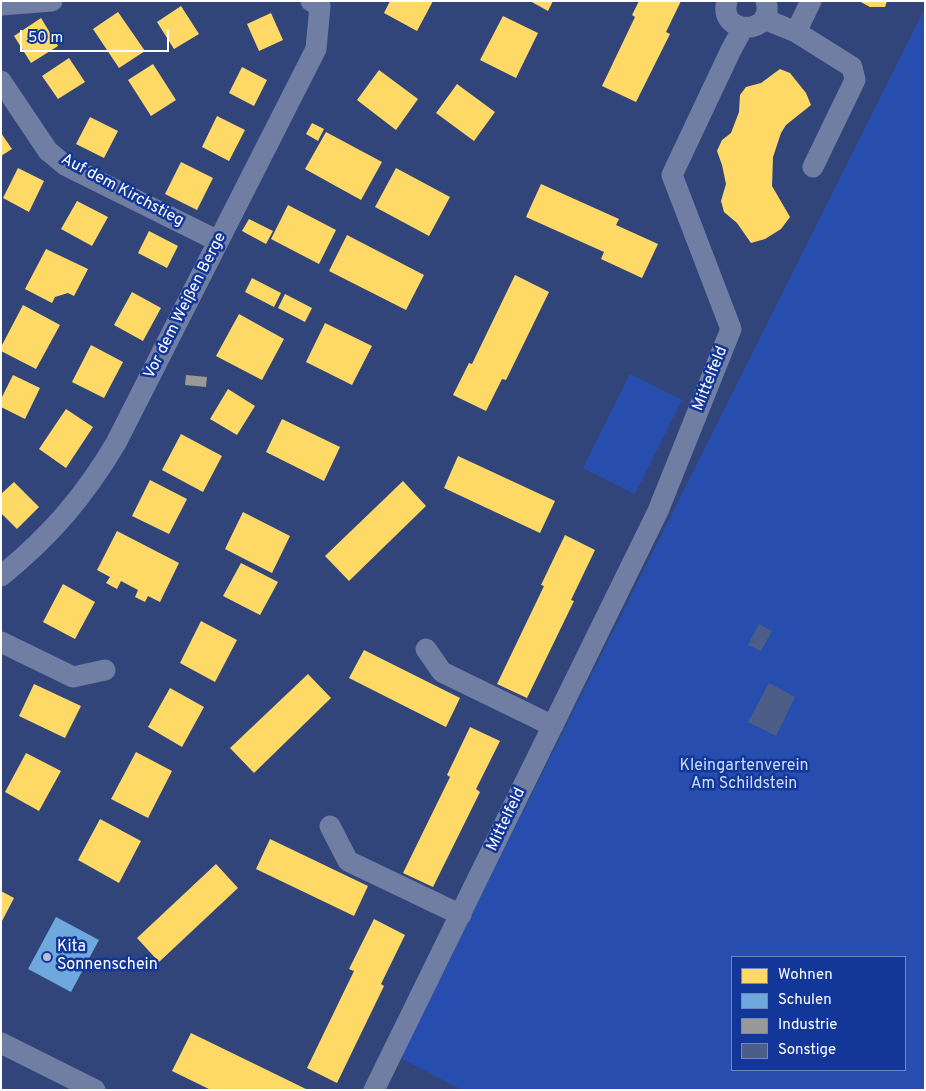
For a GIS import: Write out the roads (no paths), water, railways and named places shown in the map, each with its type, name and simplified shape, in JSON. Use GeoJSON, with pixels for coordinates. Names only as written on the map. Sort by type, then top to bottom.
{"type":"FeatureCollection","features":[{"type":"Feature","properties":{"kind":"street"},"geometry":{"type":"LineString","coordinates":[[1,5],[52,1]]}},
{"type":"Feature","properties":{"kind":"street"},"geometry":{"type":"LineString","coordinates":[[727,1],[726,12],[731,22],[743,28],[751,28],[760,23],[765,10],[796,32],[852,66],[855,80],[813,167]]}},
{"type":"Feature","properties":{"kind":"street"},"geometry":{"type":"LineString","coordinates":[[796,32],[811,1]]}},
{"type":"Feature","properties":{"kind":"street","name":"Vor dem Weißen Berge"},"geometry":{"type":"LineString","coordinates":[[1,576],[28,554],[62,519],[98,474],[116,443],[316,49],[316,4]]}},
{"type":"Feature","properties":{"kind":"street","name":"Mittelfeld"},"geometry":{"type":"LineString","coordinates":[[374,1090],[658,511],[731,329],[672,175],[743,28]]}},
{"type":"Feature","properties":{"kind":"street","name":"Auf dem Kirchstieg"},"geometry":{"type":"LineString","coordinates":[[1,81],[48,150],[65,165],[218,241]]}},
{"type":"Feature","properties":{"kind":"street"},"geometry":{"type":"LineString","coordinates":[[1,642],[73,677],[104,670]]}},
{"type":"Feature","properties":{"kind":"street"},"geometry":{"type":"LineString","coordinates":[[426,649],[442,672],[553,726]]}},
{"type":"Feature","properties":{"kind":"street"},"geometry":{"type":"LineString","coordinates":[[330,826],[348,861],[460,915]]}},
{"type":"Feature","properties":{"kind":"street"},"geometry":{"type":"LineString","coordinates":[[1,1043],[86,1088]]}},
{"type":"Feature","properties":{"kind":"place","name":"Kita Sonnenschein"},"geometry":{"type":"Point","coordinates":[47,957]}},
{"type":"Feature","properties":{"kind":"park label","name":"Kleingartenverein Am Schildstein"},"geometry":{"type":"Point","coordinates":[744,776]}}]}
